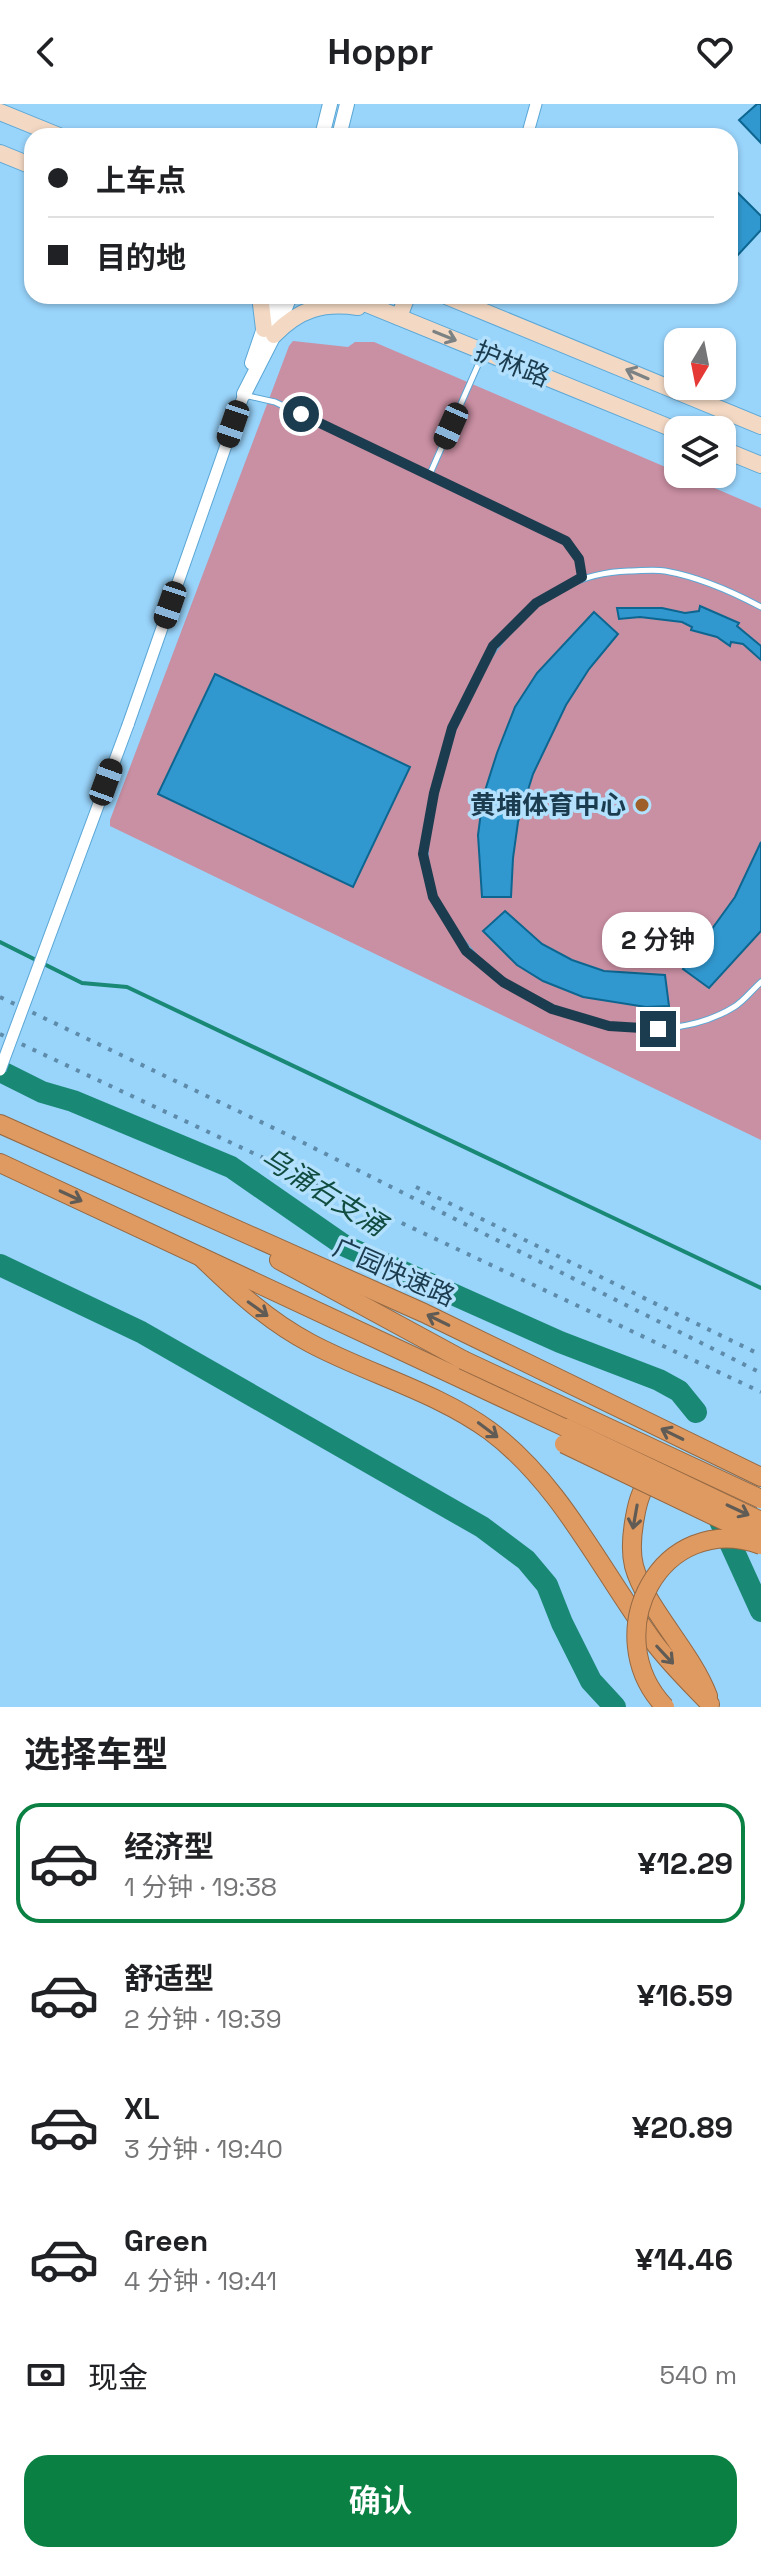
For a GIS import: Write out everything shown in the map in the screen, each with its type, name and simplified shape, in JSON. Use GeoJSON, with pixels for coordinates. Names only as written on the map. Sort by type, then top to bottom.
{"type":"FeatureCollection","features":[{"type":"Feature","properties":{"kind":"highway","name":"广园快速路"},"geometry":{"type":"LineString","coordinates":[[0,1124],[424,1313],[761,1477]]}},
{"type":"Feature","properties":{"kind":"highway"},"geometry":{"type":"LineString","coordinates":[[0,1163],[505,1399],[565,1436],[761,1542]]}},
{"type":"Feature","properties":{"kind":"highway"},"geometry":{"type":"LineString","coordinates":[[189,1209],[369,1311],[463,1360],[761,1499]]}},
{"type":"Feature","properties":{"kind":"highway"},"geometry":{"type":"LineString","coordinates":[[201,1257],[244,1299],[308,1343],[471,1418],[507,1446],[550,1492],[655,1644],[711,1706]]}},
{"type":"Feature","properties":{"kind":"highway"},"geometry":{"type":"LineString","coordinates":[[565,1436],[761,1521]]}},
{"type":"Feature","properties":{"kind":"highway"},"geometry":{"type":"LineString","coordinates":[[711,1706],[699,1671],[648,1595],[635,1569],[631,1546],[637,1504],[644,1485],[654,1474],[674,1461],[707,1461],[742,1468]]}},
{"type":"Feature","properties":{"kind":"highway"},"geometry":{"type":"LineString","coordinates":[[665,1707],[652,1691],[639,1662],[636,1632],[643,1595],[669,1562],[699,1543],[720,1538],[761,1542]]}},
{"type":"Feature","properties":{"kind":"main road"},"geometry":{"type":"LineString","coordinates":[[0,112],[39,128]]}},
{"type":"Feature","properties":{"kind":"main road"},"geometry":{"type":"LineString","coordinates":[[0,153],[24,163]]}},
{"type":"Feature","properties":{"kind":"main road"},"geometry":{"type":"LineString","coordinates":[[262,304],[269,332],[318,306],[329,304]]}},
{"type":"Feature","properties":{"kind":"main road"},"geometry":{"type":"LineString","coordinates":[[342,304],[379,309]]}},
{"type":"Feature","properties":{"kind":"main road","name":"护林路"},"geometry":{"type":"LineString","coordinates":[[367,304],[664,425]]}},
{"type":"Feature","properties":{"kind":"main road"},"geometry":{"type":"LineString","coordinates":[[399,317],[404,304]]}},
{"type":"Feature","properties":{"kind":"main road","name":"护林路"},"geometry":{"type":"LineString","coordinates":[[484,304],[761,426]]}},
{"type":"Feature","properties":{"kind":"main road"},"geometry":{"type":"LineString","coordinates":[[736,455],[761,465]]}},
{"type":"Feature","properties":{"kind":"street"},"geometry":{"type":"LineString","coordinates":[[324,128],[330,104]]}},
{"type":"Feature","properties":{"kind":"street"},"geometry":{"type":"LineString","coordinates":[[341,128],[347,104]]}},
{"type":"Feature","properties":{"kind":"street"},"geometry":{"type":"LineString","coordinates":[[529,128],[536,104]]}},
{"type":"Feature","properties":{"kind":"street"},"geometry":{"type":"LineString","coordinates":[[269,332],[274,304]]}},
{"type":"Feature","properties":{"kind":"street"},"geometry":{"type":"LineString","coordinates":[[0,1070],[128,725],[244,394],[269,332],[285,304]]}},
{"type":"Feature","properties":{"kind":"lane"},"geometry":{"type":"LineString","coordinates":[[429,476],[484,352]]}},
{"type":"Feature","properties":{"kind":"lane"},"geometry":{"type":"LineString","coordinates":[[244,394],[275,402],[566,541],[579,559],[582,577]]}},
{"type":"Feature","properties":{"kind":"lane"},"geometry":{"type":"LineString","coordinates":[[761,607],[724,588],[663,570],[615,571],[582,577],[536,603],[493,646],[452,728],[434,793],[423,854],[433,897],[466,951],[503,982],[552,1009],[609,1026],[658,1029],[703,1020],[734,1007],[761,982]]}},
{"type":"Feature","properties":{"kind":"shaded area"},"geometry":{"type":"Polygon","coordinates":[[[293,341],[348,347],[355,342],[374,342],[664,466],[664,488],[714,488],[761,508],[761,1140],[110,826],[293,341]]]}},
{"type":"Feature","properties":{"kind":"building"},"geometry":{"type":"Polygon","coordinates":[[[761,104],[761,143],[739,120],[761,104]]]}},
{"type":"Feature","properties":{"kind":"building"},"geometry":{"type":"Polygon","coordinates":[[[738,193],[761,216],[761,230],[738,255],[738,193]]]}},
{"type":"Feature","properties":{"kind":"building"},"geometry":{"type":"Polygon","coordinates":[[[700,606],[739,623],[737,626],[761,646],[761,660],[743,644],[731,642],[730,646],[717,637],[691,630],[692,627],[682,622],[640,617],[619,619],[617,608],[662,608],[685,613],[699,611],[700,606]]]}},
{"type":"Feature","properties":{"kind":"building"},"geometry":{"type":"Polygon","coordinates":[[[594,612],[618,634],[589,669],[566,705],[533,774],[518,822],[511,897],[482,897],[478,835],[483,797],[515,707],[537,673],[594,612]]]}},
{"type":"Feature","properties":{"kind":"building"},"geometry":{"type":"Polygon","coordinates":[[[215,674],[410,767],[353,887],[158,794],[215,674]]]}},
{"type":"Feature","properties":{"kind":"building"},"geometry":{"type":"Polygon","coordinates":[[[761,842],[761,931],[709,988],[683,969],[735,897],[761,842]]]}},
{"type":"Feature","properties":{"kind":"building"},"geometry":{"type":"Polygon","coordinates":[[[505,911],[542,944],[572,960],[604,971],[665,975],[669,1006],[646,1007],[583,997],[543,981],[517,965],[483,931],[505,911]]]}},
{"type":"Feature","properties":{"kind":"waterway"},"geometry":{"type":"LineString","coordinates":[[0,942],[82,983],[127,987],[761,1288]]}},
{"type":"Feature","properties":{"kind":"waterway","name":"乌涌右支涌"},"geometry":{"type":"LineString","coordinates":[[0,1071],[42,1092],[73,1101],[231,1167],[345,1246],[560,1342],[659,1380],[679,1391],[696,1412]]}},
{"type":"Feature","properties":{"kind":"waterway","name":"乌涌右支涌"},"geometry":{"type":"LineString","coordinates":[[0,1265],[141,1332],[482,1527],[526,1560],[547,1585],[591,1681],[615,1707]]}},
{"type":"Feature","properties":{"kind":"waterway","name":"乌涌右支涌"},"geometry":{"type":"LineString","coordinates":[[720,1521],[761,1611]]}},
{"type":"Feature","properties":{"kind":"railway"},"geometry":{"type":"LineString","coordinates":[[0,997],[286,1134],[761,1373]]}},
{"type":"Feature","properties":{"kind":"railway"},"geometry":{"type":"LineString","coordinates":[[0,1034],[761,1392]]}},
{"type":"Feature","properties":{"kind":"railway"},"geometry":{"type":"LineString","coordinates":[[416,1187],[761,1355]]}},
{"type":"Feature","properties":{"kind":"place","name":"黄埔体育中心"},"geometry":{"type":"Point","coordinates":[642,805]}},
{"type":"Feature","properties":{"kind":"route"},"geometry":{"type":"LineString","coordinates":[[301,414],[566,541],[579,559],[582,577],[536,603],[493,646],[452,728],[434,793],[423,854],[433,897],[466,951],[503,982],[552,1009],[609,1026],[658,1029]]}}]}
